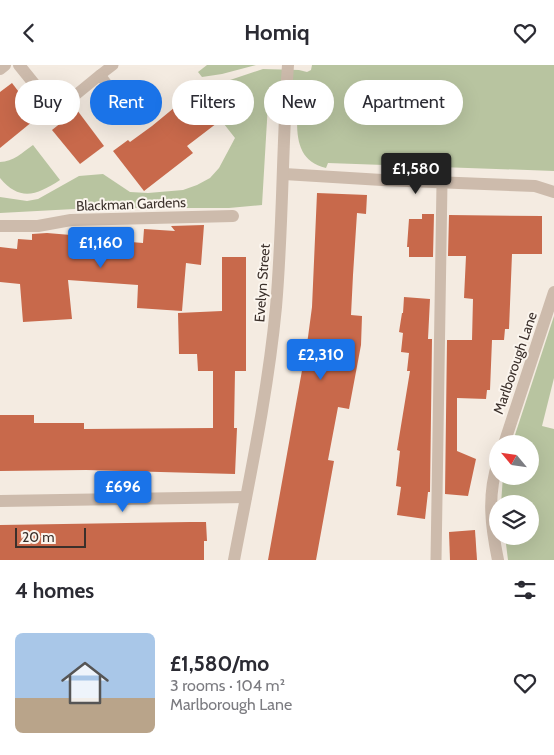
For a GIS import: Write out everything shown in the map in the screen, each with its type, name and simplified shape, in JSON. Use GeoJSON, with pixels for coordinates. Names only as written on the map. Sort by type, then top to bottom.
{"type":"FeatureCollection","features":[{"type":"Feature","properties":{"kind":"street"},"geometry":{"type":"LineString","coordinates":[[0,69],[5,65]]}},
{"type":"Feature","properties":{"kind":"street"},"geometry":{"type":"LineString","coordinates":[[19,65],[31,80]]}},
{"type":"Feature","properties":{"kind":"street","name":"Evelyn Street"},"geometry":{"type":"LineString","coordinates":[[234,560],[270,366],[276,306],[284,174],[288,65]]}},
{"type":"Feature","properties":{"kind":"street"},"geometry":{"type":"LineString","coordinates":[[284,174],[535,186],[554,192]]}},
{"type":"Feature","properties":{"kind":"street","name":"Blackman Gardens"},"geometry":{"type":"LineString","coordinates":[[0,226],[38,226],[71,220],[233,216]]}},
{"type":"Feature","properties":{"kind":"street","name":"Marlborough Lane"},"geometry":{"type":"LineString","coordinates":[[507,435],[554,292]]}},
{"type":"Feature","properties":{"kind":"street"},"geometry":{"type":"LineString","coordinates":[[493,485],[490,498],[498,560]]}},
{"type":"Feature","properties":{"kind":"street"},"geometry":{"type":"LineString","coordinates":[[0,501],[246,497]]}},
{"type":"Feature","properties":{"kind":"lane"},"geometry":{"type":"LineString","coordinates":[[80,91],[114,65]]}},
{"type":"Feature","properties":{"kind":"lane"},"geometry":{"type":"LineString","coordinates":[[100,75],[104,80]]}},
{"type":"Feature","properties":{"kind":"lane"},"geometry":{"type":"LineString","coordinates":[[436,560],[442,183]]}},
{"type":"Feature","properties":{"kind":"green space"},"geometry":{"type":"Polygon","coordinates":[[[207,65],[256,65],[202,77],[198,72],[207,65]]]}},
{"type":"Feature","properties":{"kind":"green space"},"geometry":{"type":"Polygon","coordinates":[[[312,65],[554,65],[554,171],[328,163],[326,168],[314,163],[306,156],[300,147],[297,125],[334,125],[334,80],[264,80],[264,125],[267,125],[262,205],[229,208],[93,208],[0,213],[0,197],[27,201],[38,199],[79,176],[103,174],[130,192],[148,193],[183,190],[197,185],[210,178],[219,168],[235,138],[225,125],[254,125],[254,80],[230,80],[263,69],[307,72],[311,70],[312,65]]]}},
{"type":"Feature","properties":{"kind":"green space"},"geometry":{"type":"Polygon","coordinates":[[[33,145],[60,180],[44,189],[29,194],[15,191],[0,178],[0,162],[14,158],[33,145]]]}},
{"type":"Feature","properties":{"kind":"green space"},"geometry":{"type":"Polygon","coordinates":[[[554,316],[554,378],[542,426],[554,429],[554,560],[508,560],[506,545],[539,545],[539,495],[502,495],[502,485],[539,485],[539,435],[515,435],[554,316]]]}},
{"type":"Feature","properties":{"kind":"building"},"geometry":{"type":"Polygon","coordinates":[[[12,83],[15,87],[15,125],[28,125],[0,148],[0,92],[12,83]]]}},
{"type":"Feature","properties":{"kind":"building"},"geometry":{"type":"Polygon","coordinates":[[[172,110],[172,125],[214,125],[187,146],[193,153],[144,191],[113,151],[128,140],[130,142],[153,125],[162,125],[162,118],[172,110]]]}},
{"type":"Feature","properties":{"kind":"building"},"geometry":{"type":"Polygon","coordinates":[[[80,114],[104,146],[80,164],[52,130],[58,125],[80,125],[80,114]]]}},
{"type":"Feature","properties":{"kind":"building"},"geometry":{"type":"Polygon","coordinates":[[[317,193],[367,195],[366,214],[357,213],[351,315],[362,316],[361,345],[349,409],[338,407],[328,460],[334,461],[316,560],[268,560],[308,337],[312,307],[317,193]]]}},
{"type":"Feature","properties":{"kind":"building"},"geometry":{"type":"Polygon","coordinates":[[[422,214],[434,214],[433,257],[409,257],[409,247],[407,247],[409,219],[422,219],[422,214]]]}},
{"type":"Feature","properties":{"kind":"building"},"geometry":{"type":"Polygon","coordinates":[[[449,215],[542,216],[542,254],[512,254],[509,329],[505,329],[504,340],[492,340],[490,390],[487,390],[486,399],[457,398],[457,451],[476,459],[468,496],[445,494],[447,340],[472,340],[473,299],[464,298],[466,256],[448,256],[449,215]]]}},
{"type":"Feature","properties":{"kind":"building"},"geometry":{"type":"Polygon","coordinates":[[[204,225],[201,265],[186,263],[182,311],[137,308],[138,285],[68,280],[72,319],[23,322],[20,284],[0,282],[0,247],[17,249],[18,239],[32,240],[32,234],[71,235],[71,241],[107,243],[107,240],[143,243],[144,229],[175,231],[171,226],[204,225]]]}},
{"type":"Feature","properties":{"kind":"building"},"geometry":{"type":"Polygon","coordinates":[[[222,257],[246,257],[246,371],[235,371],[234,428],[237,428],[235,474],[86,470],[0,471],[0,415],[34,415],[34,423],[84,423],[84,429],[213,428],[213,371],[198,371],[197,354],[179,354],[178,313],[222,311],[222,257]]]}},
{"type":"Feature","properties":{"kind":"building"},"geometry":{"type":"Polygon","coordinates":[[[404,297],[430,299],[428,339],[432,339],[430,492],[428,492],[425,519],[397,515],[401,487],[396,486],[400,451],[397,450],[410,371],[407,371],[409,353],[401,352],[403,333],[399,332],[404,297]]]}},
{"type":"Feature","properties":{"kind":"building"},"geometry":{"type":"Polygon","coordinates":[[[206,522],[207,541],[204,541],[204,560],[0,560],[0,525],[206,522]]]}},
{"type":"Feature","properties":{"kind":"building"},"geometry":{"type":"Polygon","coordinates":[[[475,530],[477,560],[450,560],[449,532],[475,530]]]}}]}
